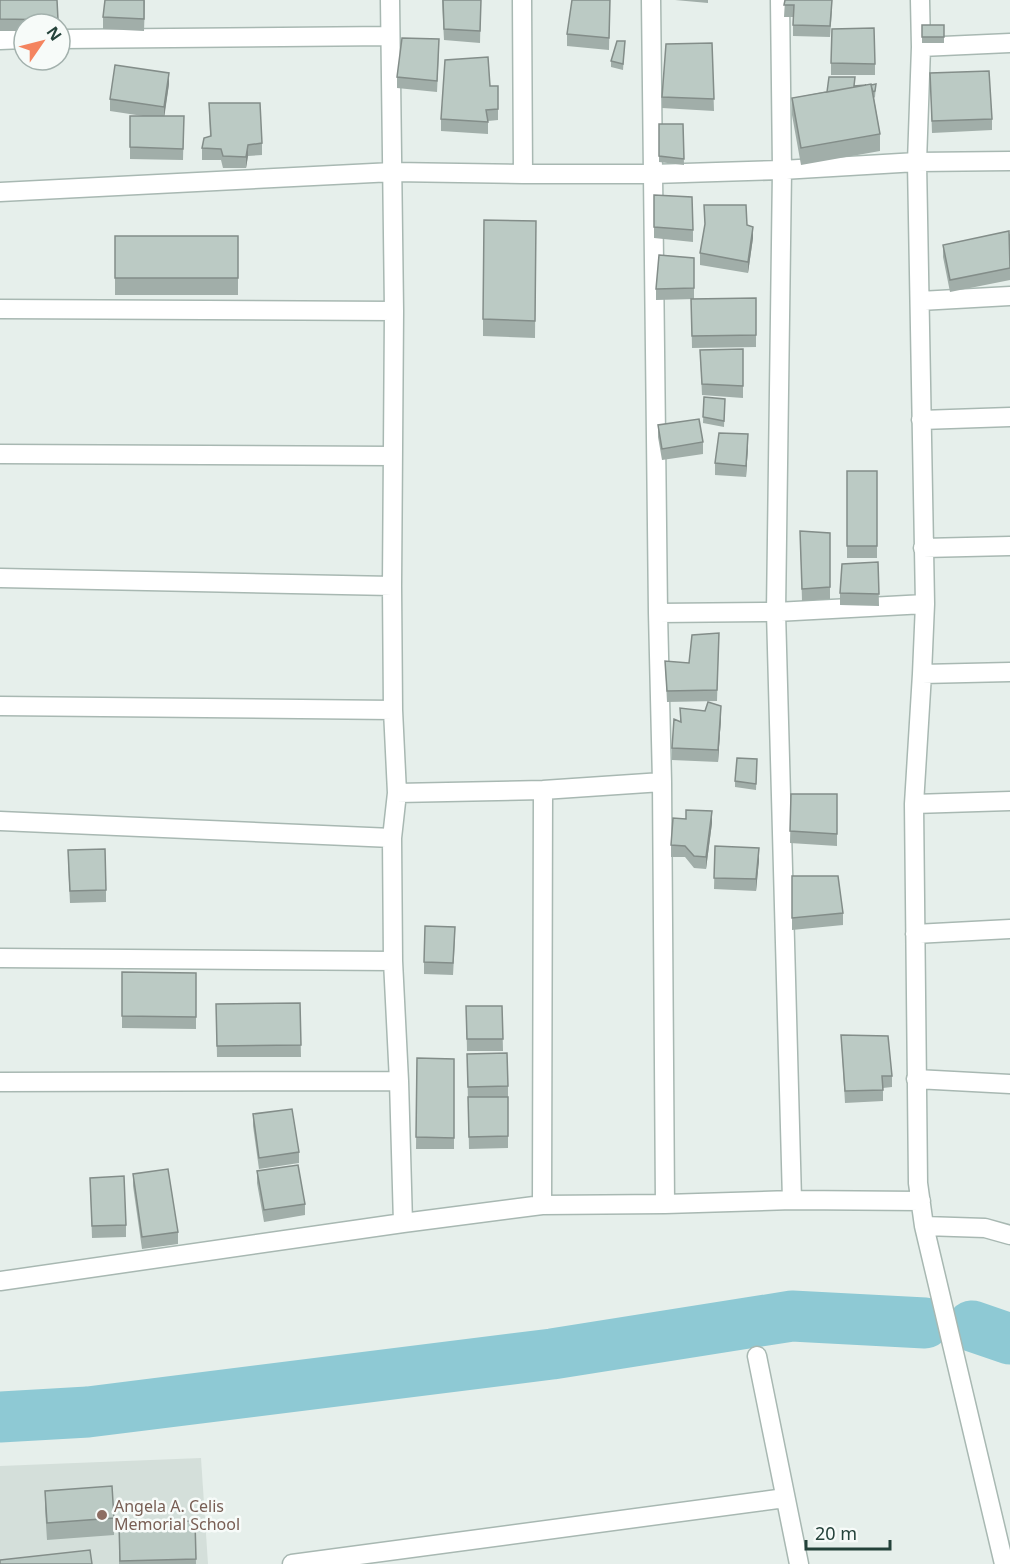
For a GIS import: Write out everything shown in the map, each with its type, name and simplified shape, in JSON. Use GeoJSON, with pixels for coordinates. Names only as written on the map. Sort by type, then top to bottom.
{"type":"FeatureCollection","features":[{"type":"Feature","properties":{"kind":"street"},"geometry":{"type":"LineString","coordinates":[[390,0],[394,312],[393,710],[397,793],[392,838],[393,961],[403,1223]]}},
{"type":"Feature","properties":{"kind":"street"},"geometry":{"type":"LineString","coordinates":[[522,0],[523,174]]}},
{"type":"Feature","properties":{"kind":"street"},"geometry":{"type":"LineString","coordinates":[[651,0],[662,782],[665,1204]]}},
{"type":"Feature","properties":{"kind":"street"},"geometry":{"type":"LineString","coordinates":[[780,0],[782,170],[776,612],[792,1200]]}},
{"type":"Feature","properties":{"kind":"street"},"geometry":{"type":"LineString","coordinates":[[920,0],[921,47],[917,162],[925,604],[914,804],[918,1183],[924,1226],[1004,1564]]}},
{"type":"Feature","properties":{"kind":"street"},"geometry":{"type":"LineString","coordinates":[[72,39],[390,36]]}},
{"type":"Feature","properties":{"kind":"street"},"geometry":{"type":"LineString","coordinates":[[921,47],[1010,43]]}},
{"type":"Feature","properties":{"kind":"street"},"geometry":{"type":"LineString","coordinates":[[0,192],[393,172],[653,174],[782,170],[917,162],[1010,161]]}},
{"type":"Feature","properties":{"kind":"street"},"geometry":{"type":"LineString","coordinates":[[920,301],[1010,296]]}},
{"type":"Feature","properties":{"kind":"street"},"geometry":{"type":"LineString","coordinates":[[0,309],[394,312]]}},
{"type":"Feature","properties":{"kind":"street"},"geometry":{"type":"LineString","coordinates":[[921,420],[1010,417]]}},
{"type":"Feature","properties":{"kind":"street"},"geometry":{"type":"LineString","coordinates":[[0,454],[392,456]]}},
{"type":"Feature","properties":{"kind":"street"},"geometry":{"type":"LineString","coordinates":[[923,548],[1010,546]]}},
{"type":"Feature","properties":{"kind":"street"},"geometry":{"type":"LineString","coordinates":[[0,578],[392,586]]}},
{"type":"Feature","properties":{"kind":"street"},"geometry":{"type":"LineString","coordinates":[[658,613],[776,612],[925,604]]}},
{"type":"Feature","properties":{"kind":"street"},"geometry":{"type":"LineString","coordinates":[[922,674],[1010,672]]}},
{"type":"Feature","properties":{"kind":"street"},"geometry":{"type":"LineString","coordinates":[[0,706],[393,710]]}},
{"type":"Feature","properties":{"kind":"street"},"geometry":{"type":"LineString","coordinates":[[397,793],[543,790],[662,782]]}},
{"type":"Feature","properties":{"kind":"street"},"geometry":{"type":"LineString","coordinates":[[542,1205],[543,790]]}},
{"type":"Feature","properties":{"kind":"street"},"geometry":{"type":"LineString","coordinates":[[914,804],[1010,801]]}},
{"type":"Feature","properties":{"kind":"street"},"geometry":{"type":"LineString","coordinates":[[0,821],[392,838]]}},
{"type":"Feature","properties":{"kind":"street"},"geometry":{"type":"LineString","coordinates":[[915,934],[1010,929]]}},
{"type":"Feature","properties":{"kind":"street"},"geometry":{"type":"LineString","coordinates":[[0,958],[393,961]]}},
{"type":"Feature","properties":{"kind":"street"},"geometry":{"type":"LineString","coordinates":[[916,1079],[1010,1084]]}},
{"type":"Feature","properties":{"kind":"street"},"geometry":{"type":"LineString","coordinates":[[0,1082],[399,1081]]}},
{"type":"Feature","properties":{"kind":"street"},"geometry":{"type":"LineString","coordinates":[[0,1281],[542,1205],[792,1200],[921,1202]]}},
{"type":"Feature","properties":{"kind":"street"},"geometry":{"type":"LineString","coordinates":[[924,1226],[985,1228],[1010,1235]]}},
{"type":"Feature","properties":{"kind":"street"},"geometry":{"type":"LineString","coordinates":[[757,1356],[800,1564]]}},
{"type":"Feature","properties":{"kind":"street"},"geometry":{"type":"LineString","coordinates":[[292,1564],[785,1498]]}},
{"type":"Feature","properties":{"kind":"shaded area","name":"Angela A. Celis Memorial School"},"geometry":{"type":"Polygon","coordinates":[[[201,1458],[208,1564],[0,1564],[0,1466],[201,1458]]]}},
{"type":"Feature","properties":{"kind":"building"},"geometry":{"type":"Polygon","coordinates":[[[0,0],[57,0],[58,12],[12,12],[12,19],[0,19],[0,0]]]}},
{"type":"Feature","properties":{"kind":"building"},"geometry":{"type":"Polygon","coordinates":[[[105,0],[144,0],[144,19],[103,17],[105,0]]]}},
{"type":"Feature","properties":{"kind":"building"},"geometry":{"type":"Polygon","coordinates":[[[443,0],[481,0],[480,31],[444,29],[443,0]]]}},
{"type":"Feature","properties":{"kind":"building"},"geometry":{"type":"Polygon","coordinates":[[[572,0],[610,0],[609,38],[567,34],[572,0]]]}},
{"type":"Feature","properties":{"kind":"building"},"geometry":{"type":"Polygon","coordinates":[[[785,0],[832,0],[830,26],[793,25],[794,5],[784,5],[785,0]]]}},
{"type":"Feature","properties":{"kind":"building"},"geometry":{"type":"Polygon","coordinates":[[[922,25],[944,25],[944,37],[922,37],[922,25]]]}},
{"type":"Feature","properties":{"kind":"building"},"geometry":{"type":"Polygon","coordinates":[[[874,28],[875,64],[831,63],[832,29],[874,28]]]}},
{"type":"Feature","properties":{"kind":"building"},"geometry":{"type":"Polygon","coordinates":[[[402,38],[439,39],[437,81],[397,77],[402,38]]]}},
{"type":"Feature","properties":{"kind":"building"},"geometry":{"type":"Polygon","coordinates":[[[617,41],[625,41],[623,64],[611,61],[617,41]]]}},
{"type":"Feature","properties":{"kind":"building"},"geometry":{"type":"Polygon","coordinates":[[[712,43],[714,99],[662,97],[666,44],[712,43]]]}},
{"type":"Feature","properties":{"kind":"building"},"geometry":{"type":"Polygon","coordinates":[[[488,57],[490,86],[498,86],[498,109],[486,110],[488,122],[441,119],[445,60],[488,57]]]}},
{"type":"Feature","properties":{"kind":"building"},"geometry":{"type":"Polygon","coordinates":[[[115,65],[169,73],[164,107],[110,99],[115,65]]]}},
{"type":"Feature","properties":{"kind":"building"},"geometry":{"type":"Polygon","coordinates":[[[989,71],[992,119],[932,121],[930,73],[989,71]]]}},
{"type":"Feature","properties":{"kind":"building"},"geometry":{"type":"Polygon","coordinates":[[[829,77],[855,77],[854,86],[866,85],[827,92],[829,77]]]}},
{"type":"Feature","properties":{"kind":"building"},"geometry":{"type":"Polygon","coordinates":[[[871,84],[880,134],[801,148],[792,98],[871,84]]]}},
{"type":"Feature","properties":{"kind":"building"},"geometry":{"type":"Polygon","coordinates":[[[876,84],[875,91],[873,92],[871,85],[876,84]]]}},
{"type":"Feature","properties":{"kind":"building"},"geometry":{"type":"Polygon","coordinates":[[[209,103],[260,103],[262,143],[248,145],[246,157],[223,156],[221,149],[202,148],[204,138],[211,136],[209,103]]]}},
{"type":"Feature","properties":{"kind":"building"},"geometry":{"type":"Polygon","coordinates":[[[130,116],[184,116],[183,149],[130,147],[130,116]]]}},
{"type":"Feature","properties":{"kind":"building"},"geometry":{"type":"Polygon","coordinates":[[[659,124],[683,124],[684,159],[659,156],[659,124]]]}},
{"type":"Feature","properties":{"kind":"building"},"geometry":{"type":"Polygon","coordinates":[[[654,195],[692,197],[693,230],[654,227],[654,195]]]}},
{"type":"Feature","properties":{"kind":"building"},"geometry":{"type":"Polygon","coordinates":[[[704,205],[746,205],[747,225],[753,227],[748,262],[700,253],[705,224],[704,205]]]}},
{"type":"Feature","properties":{"kind":"building"},"geometry":{"type":"Polygon","coordinates":[[[484,220],[536,221],[535,321],[483,319],[484,220]]]}},
{"type":"Feature","properties":{"kind":"building"},"geometry":{"type":"Polygon","coordinates":[[[1009,231],[1010,268],[950,280],[943,245],[1009,231]]]}},
{"type":"Feature","properties":{"kind":"building"},"geometry":{"type":"Polygon","coordinates":[[[115,236],[238,236],[238,278],[115,278],[115,236]]]}},
{"type":"Feature","properties":{"kind":"building"},"geometry":{"type":"Polygon","coordinates":[[[659,255],[694,258],[694,288],[656,289],[659,255]]]}},
{"type":"Feature","properties":{"kind":"building"},"geometry":{"type":"Polygon","coordinates":[[[756,298],[756,335],[692,336],[691,299],[756,298]]]}},
{"type":"Feature","properties":{"kind":"building"},"geometry":{"type":"Polygon","coordinates":[[[743,349],[743,386],[702,384],[700,350],[743,349]]]}},
{"type":"Feature","properties":{"kind":"building"},"geometry":{"type":"Polygon","coordinates":[[[704,397],[725,399],[724,421],[703,417],[704,397]]]}},
{"type":"Feature","properties":{"kind":"building"},"geometry":{"type":"Polygon","coordinates":[[[699,419],[703,442],[662,449],[658,425],[699,419]]]}},
{"type":"Feature","properties":{"kind":"building"},"geometry":{"type":"Polygon","coordinates":[[[719,433],[748,434],[746,466],[715,463],[719,433]]]}},
{"type":"Feature","properties":{"kind":"building"},"geometry":{"type":"Polygon","coordinates":[[[847,471],[877,471],[877,546],[847,546],[847,471]]]}},
{"type":"Feature","properties":{"kind":"building"},"geometry":{"type":"Polygon","coordinates":[[[800,531],[830,533],[830,587],[802,589],[800,531]]]}},
{"type":"Feature","properties":{"kind":"building"},"geometry":{"type":"Polygon","coordinates":[[[878,562],[879,594],[840,593],[842,564],[878,562]]]}},
{"type":"Feature","properties":{"kind":"building"},"geometry":{"type":"Polygon","coordinates":[[[719,633],[717,690],[667,691],[665,661],[689,663],[692,635],[719,633]]]}},
{"type":"Feature","properties":{"kind":"building"},"geometry":{"type":"Polygon","coordinates":[[[708,702],[721,706],[718,750],[672,748],[674,719],[681,722],[680,708],[705,711],[708,702]]]}},
{"type":"Feature","properties":{"kind":"building"},"geometry":{"type":"Polygon","coordinates":[[[737,758],[757,759],[756,784],[735,781],[737,758]]]}},
{"type":"Feature","properties":{"kind":"building"},"geometry":{"type":"Polygon","coordinates":[[[791,794],[837,794],[837,834],[790,831],[791,794]]]}},
{"type":"Feature","properties":{"kind":"building"},"geometry":{"type":"Polygon","coordinates":[[[686,810],[712,811],[706,857],[694,856],[685,846],[671,845],[673,818],[686,819],[686,810]]]}},
{"type":"Feature","properties":{"kind":"building"},"geometry":{"type":"Polygon","coordinates":[[[715,846],[759,848],[756,879],[714,878],[715,846]]]}},
{"type":"Feature","properties":{"kind":"building"},"geometry":{"type":"Polygon","coordinates":[[[105,849],[106,890],[70,891],[68,850],[105,849]]]}},
{"type":"Feature","properties":{"kind":"building"},"geometry":{"type":"Polygon","coordinates":[[[792,876],[838,876],[843,913],[792,918],[792,876]]]}},
{"type":"Feature","properties":{"kind":"building"},"geometry":{"type":"Polygon","coordinates":[[[425,926],[455,927],[453,963],[424,962],[425,926]]]}},
{"type":"Feature","properties":{"kind":"building"},"geometry":{"type":"Polygon","coordinates":[[[122,972],[196,973],[196,1017],[122,1016],[122,972]]]}},
{"type":"Feature","properties":{"kind":"building"},"geometry":{"type":"Polygon","coordinates":[[[300,1003],[301,1045],[217,1046],[216,1004],[300,1003]]]}},
{"type":"Feature","properties":{"kind":"building"},"geometry":{"type":"Polygon","coordinates":[[[466,1006],[502,1006],[503,1039],[467,1039],[466,1006]]]}},
{"type":"Feature","properties":{"kind":"building"},"geometry":{"type":"Polygon","coordinates":[[[841,1035],[888,1036],[892,1076],[882,1076],[883,1090],[845,1091],[841,1035]]]}},
{"type":"Feature","properties":{"kind":"building"},"geometry":{"type":"Polygon","coordinates":[[[507,1053],[508,1086],[468,1087],[467,1054],[507,1053]]]}},
{"type":"Feature","properties":{"kind":"building"},"geometry":{"type":"Polygon","coordinates":[[[417,1058],[454,1059],[454,1138],[416,1137],[417,1058]]]}},
{"type":"Feature","properties":{"kind":"building"},"geometry":{"type":"Polygon","coordinates":[[[468,1097],[508,1097],[508,1136],[469,1137],[468,1097]]]}},
{"type":"Feature","properties":{"kind":"building"},"geometry":{"type":"Polygon","coordinates":[[[292,1109],[299,1152],[259,1158],[253,1114],[292,1109]]]}},
{"type":"Feature","properties":{"kind":"building"},"geometry":{"type":"Polygon","coordinates":[[[298,1165],[305,1204],[264,1210],[257,1171],[298,1165]]]}},
{"type":"Feature","properties":{"kind":"building"},"geometry":{"type":"Polygon","coordinates":[[[168,1169],[178,1232],[142,1237],[133,1174],[168,1169]]]}},
{"type":"Feature","properties":{"kind":"building"},"geometry":{"type":"Polygon","coordinates":[[[124,1176],[126,1225],[92,1226],[90,1178],[124,1176]]]}},
{"type":"Feature","properties":{"kind":"building"},"geometry":{"type":"Polygon","coordinates":[[[112,1486],[114,1518],[47,1523],[45,1491],[112,1486]]]}},
{"type":"Feature","properties":{"kind":"building"},"geometry":{"type":"Polygon","coordinates":[[[195,1521],[196,1559],[120,1561],[119,1523],[195,1521]]]}},
{"type":"Feature","properties":{"kind":"building"},"geometry":{"type":"Polygon","coordinates":[[[90,1550],[92,1564],[0,1564],[0,1560],[90,1550]]]}},
{"type":"Feature","properties":{"kind":"waterway"},"geometry":{"type":"LineString","coordinates":[[0,1417],[88,1412],[552,1354],[792,1316],[925,1323]]}},
{"type":"Feature","properties":{"kind":"waterway"},"geometry":{"type":"LineString","coordinates":[[972,1326],[1010,1339]]}},
{"type":"Feature","properties":{"kind":"place","name":"Angela A. Celis Memorial School"},"geometry":{"type":"Point","coordinates":[102,1515]}}]}
